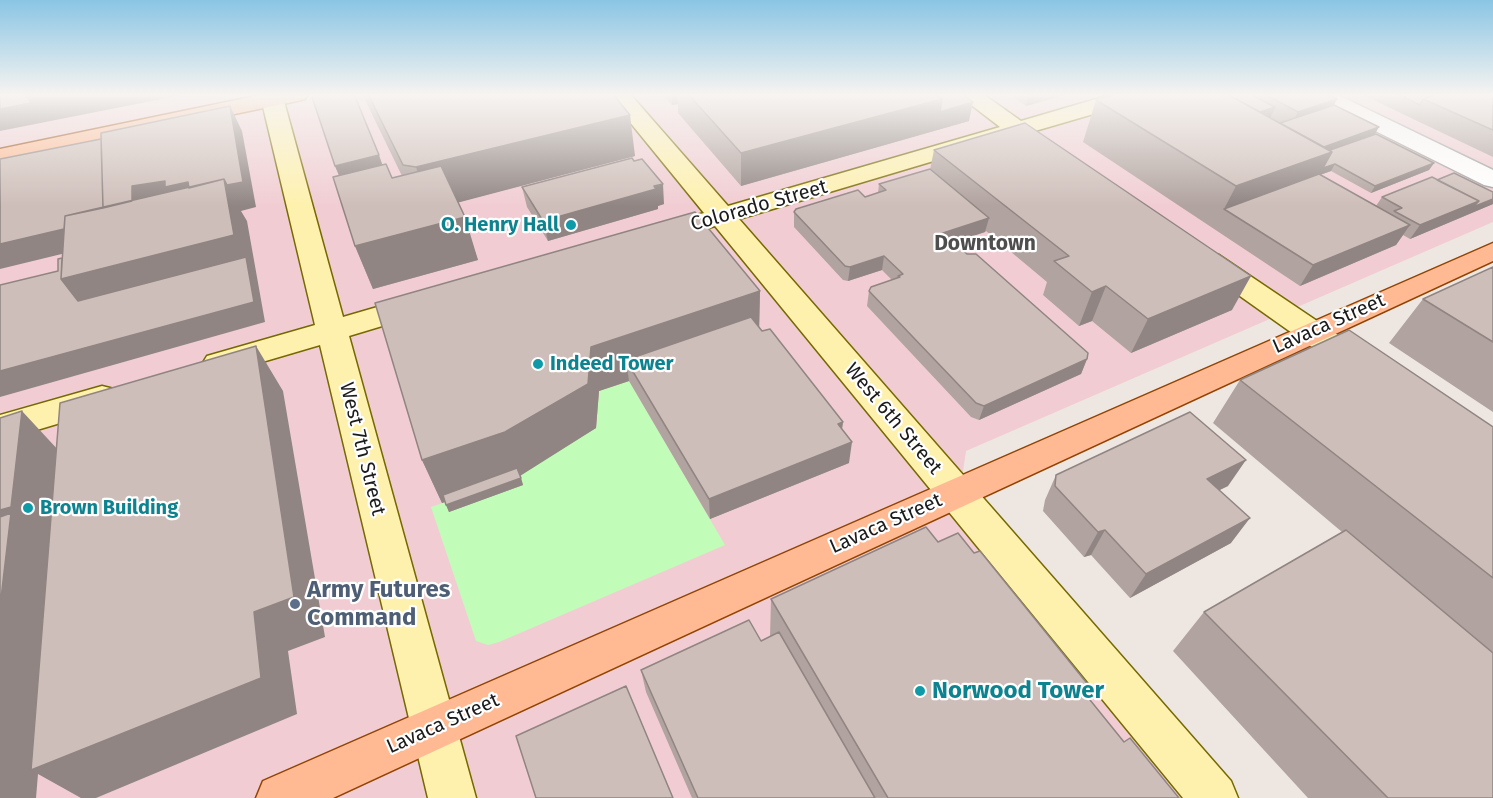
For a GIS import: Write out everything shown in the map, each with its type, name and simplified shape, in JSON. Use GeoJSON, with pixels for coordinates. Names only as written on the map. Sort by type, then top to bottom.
{"type":"FeatureCollection","features":[{"type":"Feature","properties":{"kind":"main road"},"geometry":{"type":"LineString","coordinates":[[0,156],[116,131]]}},
{"type":"Feature","properties":{"kind":"main road","name":"West 7th Street"},"geometry":{"type":"LineString","coordinates":[[288,131],[332,331],[452,798]]}},
{"type":"Feature","properties":{"kind":"main road","name":"West 6th Street"},"geometry":{"type":"LineString","coordinates":[[649,131],[1214,798]]}},
{"type":"Feature","properties":{"kind":"main road","name":"Colorado Street"},"geometry":{"type":"LineString","coordinates":[[636,241],[1010,131]]}},
{"type":"Feature","properties":{"kind":"main road"},"geometry":{"type":"LineString","coordinates":[[1021,131],[1055,154]]}},
{"type":"Feature","properties":{"kind":"main road"},"geometry":{"type":"LineString","coordinates":[[1190,248],[1385,383]]}},
{"type":"Feature","properties":{"kind":"main road","name":"Lavaca Street"},"geometry":{"type":"LineString","coordinates":[[280,798],[1493,250]]}},
{"type":"Feature","properties":{"kind":"main road"},"geometry":{"type":"LineString","coordinates":[[193,371],[448,296]]}},
{"type":"Feature","properties":{"kind":"main road"},"geometry":{"type":"LineString","coordinates":[[0,428],[126,391]]}},
{"type":"Feature","properties":{"kind":"street"},"geometry":{"type":"LineString","coordinates":[[1394,131],[1493,180]]}},
{"type":"Feature","properties":{"kind":"shaded area"},"geometry":{"type":"Polygon","coordinates":[[[0,131],[1493,131],[1493,222],[966,451],[956,518],[1189,798],[0,798],[0,131]]]}},
{"type":"Feature","properties":{"kind":"green space"},"geometry":{"type":"Polygon","coordinates":[[[629,381],[725,545],[499,642],[488,645],[476,641],[431,507],[446,502],[596,428],[599,391],[629,381]]]}},
{"type":"Feature","properties":{"kind":"building"},"geometry":{"type":"Polygon","coordinates":[[[234,131],[243,182],[227,185],[224,179],[189,188],[188,182],[165,187],[165,181],[132,186],[132,201],[103,208],[101,133],[234,131]]]}},
{"type":"Feature","properties":{"kind":"building"},"geometry":{"type":"Polygon","coordinates":[[[323,131],[369,131],[379,155],[335,166],[323,131]]]}},
{"type":"Feature","properties":{"kind":"building"},"geometry":{"type":"Polygon","coordinates":[[[386,131],[563,131],[416,167],[403,165],[386,131]]]}},
{"type":"Feature","properties":{"kind":"building"},"geometry":{"type":"Polygon","coordinates":[[[721,131],[822,131],[741,153],[721,131]]]}},
{"type":"Feature","properties":{"kind":"building"},"geometry":{"type":"Polygon","coordinates":[[[997,131],[1037,131],[1251,276],[1148,319],[1106,286],[1092,292],[1054,261],[1069,256],[934,150],[997,131]]]}},
{"type":"Feature","properties":{"kind":"building"},"geometry":{"type":"Polygon","coordinates":[[[1147,131],[1294,131],[1332,152],[1236,186],[1147,131]]]}},
{"type":"Feature","properties":{"kind":"building"},"geometry":{"type":"Polygon","coordinates":[[[1295,131],[1367,131],[1324,147],[1295,131]]]}},
{"type":"Feature","properties":{"kind":"building"},"geometry":{"type":"Polygon","coordinates":[[[1376,134],[1434,163],[1375,186],[1335,164],[1323,168],[1332,152],[1330,150],[1376,134]]]}},
{"type":"Feature","properties":{"kind":"building"},"geometry":{"type":"Polygon","coordinates":[[[101,139],[103,208],[65,216],[64,229],[0,244],[0,159],[101,139]]]}},
{"type":"Feature","properties":{"kind":"building"},"geometry":{"type":"Polygon","coordinates":[[[632,158],[634,161],[642,159],[663,184],[654,186],[656,189],[543,221],[522,187],[632,158]]]}},
{"type":"Feature","properties":{"kind":"building"},"geometry":{"type":"Polygon","coordinates":[[[386,164],[392,178],[441,166],[465,217],[355,246],[333,177],[386,164]]]}},
{"type":"Feature","properties":{"kind":"building"},"geometry":{"type":"Polygon","coordinates":[[[930,169],[989,218],[943,233],[967,254],[976,254],[1088,353],[1087,359],[984,406],[976,403],[869,291],[871,287],[903,274],[884,256],[850,267],[845,266],[794,212],[796,209],[858,190],[865,197],[886,190],[879,184],[930,169]]]}},
{"type":"Feature","properties":{"kind":"building"},"geometry":{"type":"Polygon","coordinates":[[[1454,173],[1493,192],[1493,199],[1473,207],[1479,201],[1437,180],[1454,173]]]}},
{"type":"Feature","properties":{"kind":"building"},"geometry":{"type":"Polygon","coordinates":[[[1319,174],[1410,225],[1313,265],[1224,209],[1319,174]]]}},
{"type":"Feature","properties":{"kind":"building"},"geometry":{"type":"Polygon","coordinates":[[[1432,177],[1479,201],[1420,225],[1394,211],[1402,208],[1382,197],[1432,177]]]}},
{"type":"Feature","properties":{"kind":"building"},"geometry":{"type":"Polygon","coordinates":[[[224,179],[234,235],[61,279],[65,216],[224,179]]]}},
{"type":"Feature","properties":{"kind":"building","name":"Indeed Tower"},"geometry":{"type":"Polygon","coordinates":[[[695,212],[760,291],[591,347],[588,384],[505,432],[422,460],[375,303],[695,212]]]}},
{"type":"Feature","properties":{"kind":"building"},"geometry":{"type":"Polygon","coordinates":[[[246,257],[254,302],[0,371],[0,285],[58,271],[58,259],[62,258],[61,279],[78,301],[246,257]]]}},
{"type":"Feature","properties":{"kind":"building"},"geometry":{"type":"Polygon","coordinates":[[[1493,267],[1493,342],[1423,299],[1493,267]]]}},
{"type":"Feature","properties":{"kind":"building"},"geometry":{"type":"Polygon","coordinates":[[[751,317],[762,331],[770,329],[843,422],[838,424],[852,442],[709,499],[626,360],[751,317]]]}},
{"type":"Feature","properties":{"kind":"building"},"geometry":{"type":"Polygon","coordinates":[[[1349,330],[1493,427],[1493,578],[1240,380],[1349,330]]]}},
{"type":"Feature","properties":{"kind":"building"},"geometry":{"type":"Polygon","coordinates":[[[256,346],[294,597],[254,612],[261,678],[31,770],[60,403],[256,346]]]}},
{"type":"Feature","properties":{"kind":"building"},"geometry":{"type":"Polygon","coordinates":[[[22,411],[11,507],[0,510],[0,418],[22,411]]]}},
{"type":"Feature","properties":{"kind":"building"},"geometry":{"type":"Polygon","coordinates":[[[1190,412],[1246,460],[1207,479],[1250,518],[1146,574],[1105,530],[1098,532],[1055,486],[1056,475],[1190,412]]]}},
{"type":"Feature","properties":{"kind":"building"},"geometry":{"type":"Polygon","coordinates":[[[517,468],[521,478],[446,505],[443,495],[517,468]]]}},
{"type":"Feature","properties":{"kind":"building"},"geometry":{"type":"Polygon","coordinates":[[[11,513],[0,607],[0,517],[11,513]]]}},
{"type":"Feature","properties":{"kind":"building","name":"Norwood Tower"},"geometry":{"type":"Polygon","coordinates":[[[926,527],[938,542],[958,533],[974,553],[980,551],[1094,692],[1086,695],[1124,742],[1130,738],[1179,798],[888,798],[771,599],[926,527]]]}},
{"type":"Feature","properties":{"kind":"building"},"geometry":{"type":"Polygon","coordinates":[[[1346,530],[1493,653],[1493,798],[1388,798],[1204,612],[1346,530]]]}},
{"type":"Feature","properties":{"kind":"building"},"geometry":{"type":"Polygon","coordinates":[[[749,620],[761,641],[779,632],[875,798],[698,798],[641,670],[749,620]]]}},
{"type":"Feature","properties":{"kind":"building"},"geometry":{"type":"Polygon","coordinates":[[[626,686],[673,798],[536,798],[516,736],[626,686]]]}},
{"type":"Feature","properties":{"kind":"place","name":"O. Henry Hall"},"geometry":{"type":"Point","coordinates":[571,225]}},
{"type":"Feature","properties":{"kind":"place","name":"Indeed Tower"},"geometry":{"type":"Point","coordinates":[538,364]}},
{"type":"Feature","properties":{"kind":"place","name":"Brown Building"},"geometry":{"type":"Point","coordinates":[28,508]}},
{"type":"Feature","properties":{"kind":"place","name":"Army Futures Command"},"geometry":{"type":"Point","coordinates":[295,604]}},
{"type":"Feature","properties":{"kind":"place","name":"Norwood Tower"},"geometry":{"type":"Point","coordinates":[920,691]}},
{"type":"Feature","properties":{"kind":"district","name":"Downtown"},"geometry":{"type":"Point","coordinates":[985,244]}}]}
